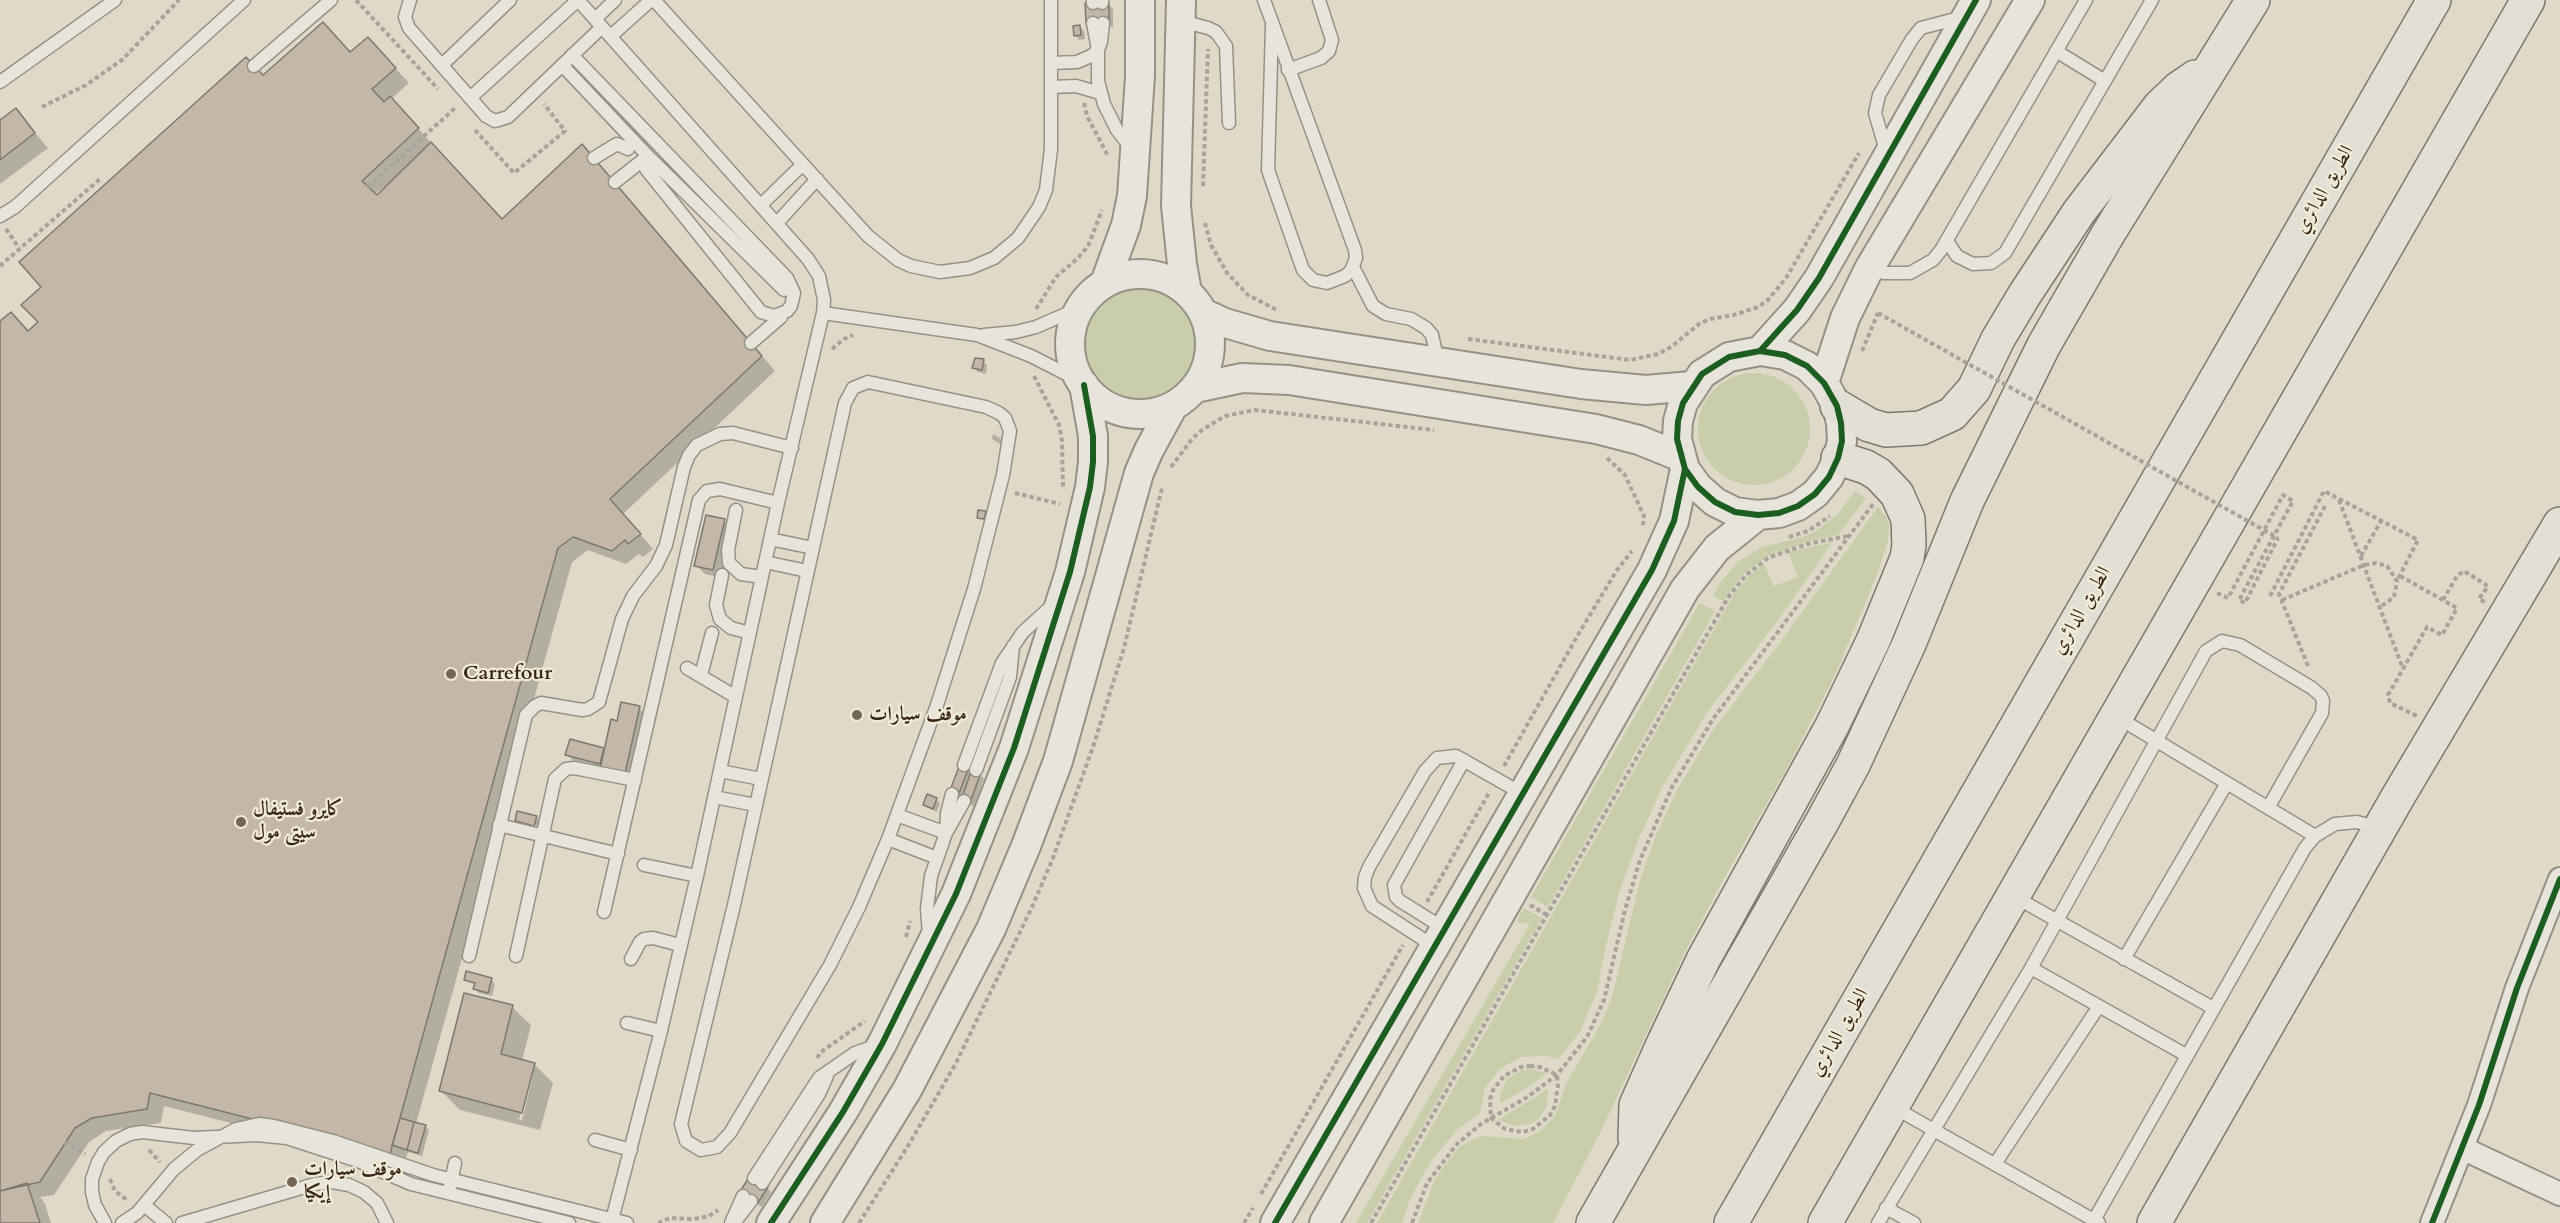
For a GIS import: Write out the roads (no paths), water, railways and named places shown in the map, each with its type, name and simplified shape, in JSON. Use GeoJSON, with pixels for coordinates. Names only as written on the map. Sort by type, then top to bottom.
{"type":"FeatureCollection","features":[{"type":"Feature","properties":{"kind":"highway"},"geometry":{"type":"LineString","coordinates":[[1593,1223],[1822,822],[1852,765],[1909,644],[1967,501],[2044,345],[2103,243],[2253,0]]}},
{"type":"Feature","properties":{"kind":"highway","name":"الطريق الدائري"},"geometry":{"type":"LineString","coordinates":[[1731,1221],[2434,0]]}},
{"type":"Feature","properties":{"kind":"highway"},"geometry":{"type":"LineString","coordinates":[[1825,1223],[2528,0]]}},
{"type":"Feature","properties":{"kind":"highway"},"geometry":{"type":"LineString","coordinates":[[1831,394],[1869,425],[1892,430],[1921,428],[1952,414],[1974,388],[1998,339],[2025,294],[2054,248],[2105,176],[2169,96],[2212,66]]}},
{"type":"Feature","properties":{"kind":"highway"},"geometry":{"type":"LineString","coordinates":[[1632,1154],[1636,1105],[1641,1089],[1703,960],[1832,726],[1873,641],[1907,558],[1908,519],[1897,494],[1878,474],[1852,461],[1838,458]]}},
{"type":"Feature","properties":{"kind":"highway"},"geometry":{"type":"LineString","coordinates":[[2154,1223],[2379,828],[2560,524]]}},
{"type":"Feature","properties":{"kind":"street"},"geometry":{"type":"LineString","coordinates":[[1105,283],[1126,225],[1132,196],[1123,158],[1140,76],[1140,0]]}},
{"type":"Feature","properties":{"kind":"street"},"geometry":{"type":"LineString","coordinates":[[1831,394],[1845,318],[1882,272],[2030,0]]}},
{"type":"Feature","properties":{"kind":"street"},"geometry":{"type":"LineString","coordinates":[[1760,351],[1786,324],[1808,295],[1876,150],[1972,8]]}},
{"type":"Feature","properties":{"kind":"street"},"geometry":{"type":"LineString","coordinates":[[1083,383],[1098,399],[1115,409],[1135,414],[1154,412],[1173,406],[1195,388],[1203,375],[1210,352],[1209,328],[1195,303],[1182,264],[1176,206],[1190,16]]}},
{"type":"Feature","properties":{"kind":"street"},"geometry":{"type":"LineString","coordinates":[[771,1223],[825,1141],[882,1044],[932,947],[1011,759],[1070,572],[1094,462],[1093,436],[1083,383],[1071,356],[1070,342],[1076,315],[1083,303],[1105,283],[1121,276],[1139,274],[1156,276],[1173,282],[1195,303],[1225,323],[1270,336],[1435,348],[1623,389],[1646,390],[1691,386]]}},
{"type":"Feature","properties":{"kind":"street"},"geometry":{"type":"LineString","coordinates":[[1195,388],[1242,378],[1265,377],[1596,429],[1640,440],[1683,463],[1698,487],[1715,502],[1735,512],[1758,515],[1779,513],[1807,500],[1829,477],[1838,458],[1842,441],[1841,423],[1831,394],[1807,366],[1785,355],[1760,351],[1729,357],[1714,364],[1691,386],[1678,421],[1677,439],[1683,463],[1681,495],[1664,546],[1275,1223]]}},
{"type":"Feature","properties":{"kind":"street"},"geometry":{"type":"LineString","coordinates":[[825,1223],[861,1168],[918,1070],[991,929],[1058,761],[1139,473],[1173,406]]}},
{"type":"Feature","properties":{"kind":"street"},"geometry":{"type":"LineString","coordinates":[[1324,1223],[1685,590],[1717,548],[1758,515]]}},
{"type":"Feature","properties":{"kind":"street"},"geometry":{"type":"LineString","coordinates":[[2432,1223],[2479,1105],[2517,988],[2560,879]]}},
{"type":"Feature","properties":{"kind":"street"},"geometry":{"type":"LineString","coordinates":[[2462,1148],[2560,1194]]}},
{"type":"Feature","properties":{"kind":"lane"},"geometry":{"type":"LineString","coordinates":[[0,82],[115,0]]}},
{"type":"Feature","properties":{"kind":"lane"},"geometry":{"type":"LineString","coordinates":[[0,216],[15,207],[244,0]]}},
{"type":"Feature","properties":{"kind":"lane"},"geometry":{"type":"LineString","coordinates":[[254,66],[331,0]]}},
{"type":"Feature","properties":{"kind":"lane"},"geometry":{"type":"LineString","coordinates":[[410,0],[405,11],[406,22],[490,119],[504,120],[602,27],[652,0],[868,236],[898,260],[911,266],[940,272],[970,268],[994,258],[1018,238],[1034,215],[1046,190],[1051,150],[1051,0]]}},
{"type":"Feature","properties":{"kind":"lane"},"geometry":{"type":"LineString","coordinates":[[442,64],[510,0]]}},
{"type":"Feature","properties":{"kind":"lane"},"geometry":{"type":"LineString","coordinates":[[470,98],[578,0],[777,223],[814,267],[822,286],[823,313],[778,503],[697,876],[661,1031],[612,1220]]}},
{"type":"Feature","properties":{"kind":"lane"},"geometry":{"type":"LineString","coordinates":[[602,27],[615,0]]}},
{"type":"Feature","properties":{"kind":"lane"},"geometry":{"type":"LineString","coordinates":[[1264,0],[1355,250],[1356,258],[1353,267],[1346,276],[1326,283],[1307,276],[1270,180],[1267,160],[1272,25]]}},
{"type":"Feature","properties":{"kind":"lane"},"geometry":{"type":"LineString","coordinates":[[1288,70],[1321,58],[1329,51],[1332,40],[1318,0]]}},
{"type":"Feature","properties":{"kind":"lane"},"geometry":{"type":"LineString","coordinates":[[1882,272],[1910,273],[1933,260],[1947,241],[2086,0]]}},
{"type":"Feature","properties":{"kind":"lane"},"geometry":{"type":"LineString","coordinates":[[1947,241],[1957,256],[1973,264],[1991,263],[2006,253],[2152,0]]}},
{"type":"Feature","properties":{"kind":"lane"},"geometry":{"type":"LineString","coordinates":[[1876,150],[1876,105],[1879,95],[1912,39],[1921,28],[1972,8]]}},
{"type":"Feature","properties":{"kind":"lane"},"geometry":{"type":"LineString","coordinates":[[1190,16],[1223,39],[1226,46],[1229,123]]}},
{"type":"Feature","properties":{"kind":"lane"},"geometry":{"type":"LineString","coordinates":[[1098,23],[1100,93],[1123,158]]}},
{"type":"Feature","properties":{"kind":"lane"},"geometry":{"type":"LineString","coordinates":[[1052,63],[1077,62],[1098,50]]}},
{"type":"Feature","properties":{"kind":"lane"},"geometry":{"type":"LineString","coordinates":[[2056,51],[2105,81]]}},
{"type":"Feature","properties":{"kind":"lane"},"geometry":{"type":"LineString","coordinates":[[572,55],[787,278],[794,293],[791,306],[787,311],[774,316],[760,312],[646,169]]}},
{"type":"Feature","properties":{"kind":"lane"},"geometry":{"type":"LineString","coordinates":[[562,65],[648,156],[784,290]]}},
{"type":"Feature","properties":{"kind":"lane"},"geometry":{"type":"LineString","coordinates":[[1052,87],[1083,87],[1100,93]]}},
{"type":"Feature","properties":{"kind":"lane"},"geometry":{"type":"LineString","coordinates":[[594,158],[617,144],[628,149]]}},
{"type":"Feature","properties":{"kind":"lane"},"geometry":{"type":"LineString","coordinates":[[615,182],[648,156]]}},
{"type":"Feature","properties":{"kind":"lane"},"geometry":{"type":"LineString","coordinates":[[761,205],[803,164]]}},
{"type":"Feature","properties":{"kind":"lane"},"geometry":{"type":"LineString","coordinates":[[777,223],[817,179]]}},
{"type":"Feature","properties":{"kind":"lane"},"geometry":{"type":"LineString","coordinates":[[1353,267],[1373,306],[1386,314],[1419,322],[1435,348]]}},
{"type":"Feature","properties":{"kind":"lane"},"geometry":{"type":"LineString","coordinates":[[823,313],[977,335],[1016,332],[1036,327],[1068,313],[1083,303]]}},
{"type":"Feature","properties":{"kind":"lane"},"geometry":{"type":"LineString","coordinates":[[751,343],[781,317]]}},
{"type":"Feature","properties":{"kind":"lane"},"geometry":{"type":"LineString","coordinates":[[977,335],[1031,356],[1083,383]]}},
{"type":"Feature","properties":{"kind":"lane"},"geometry":{"type":"LineString","coordinates":[[863,383],[879,383],[986,407],[999,413],[1008,424],[1011,438],[955,651],[888,839],[859,907],[830,965],[754,1094],[724,1141],[709,1150],[700,1150],[686,1141],[681,1124],[756,805],[813,548],[846,398],[853,388],[863,383]]}},
{"type":"Feature","properties":{"kind":"lane"},"geometry":{"type":"LineString","coordinates":[[469,956],[524,721],[535,706],[547,703],[588,710],[599,702],[622,619],[633,596],[656,566],[666,544],[684,467],[689,455],[697,445],[720,434],[733,434],[792,447]]}},
{"type":"Feature","properties":{"kind":"lane"},"geometry":{"type":"LineString","coordinates":[[604,912],[702,495],[713,488],[778,503]]}},
{"type":"Feature","properties":{"kind":"lane"},"geometry":{"type":"LineString","coordinates":[[736,510],[728,550],[729,563],[741,574],[762,577]]}},
{"type":"Feature","properties":{"kind":"lane"},"geometry":{"type":"LineString","coordinates":[[770,539],[813,548]]}},
{"type":"Feature","properties":{"kind":"lane"},"geometry":{"type":"LineString","coordinates":[[765,562],[807,571]]}},
{"type":"Feature","properties":{"kind":"lane"},"geometry":{"type":"LineString","coordinates":[[722,575],[716,605],[720,619],[731,628],[750,633]]}},
{"type":"Feature","properties":{"kind":"lane"},"geometry":{"type":"LineString","coordinates":[[964,765],[997,673],[1013,645],[1034,620],[1061,599]]}},
{"type":"Feature","properties":{"kind":"lane"},"geometry":{"type":"LineString","coordinates":[[701,675],[712,633]]}},
{"type":"Feature","properties":{"kind":"lane"},"geometry":{"type":"LineString","coordinates":[[1878,1223],[2031,968],[2206,651],[2216,643],[2234,642],[2304,683],[2321,696],[2322,713],[2268,808]]}},
{"type":"Feature","properties":{"kind":"lane"},"geometry":{"type":"LineString","coordinates":[[976,770],[1010,677],[1013,645]]}},
{"type":"Feature","properties":{"kind":"lane"},"geometry":{"type":"LineString","coordinates":[[687,668],[735,697]]}},
{"type":"Feature","properties":{"kind":"lane"},"geometry":{"type":"LineString","coordinates":[[2116,717],[2315,836]]}},
{"type":"Feature","properties":{"kind":"lane"},"geometry":{"type":"LineString","coordinates":[[1440,938],[1410,932],[1372,906],[1366,898],[1365,877],[1430,764],[1446,755],[1456,756],[1523,794]]}},
{"type":"Feature","properties":{"kind":"lane"},"geometry":{"type":"LineString","coordinates":[[1440,938],[1420,915],[1396,897],[1395,879],[1464,760]]}},
{"type":"Feature","properties":{"kind":"lane"},"geometry":{"type":"LineString","coordinates":[[516,956],[555,778],[566,769],[574,768],[635,780]]}},
{"type":"Feature","properties":{"kind":"lane"},"geometry":{"type":"LineString","coordinates":[[720,771],[761,779]]}},
{"type":"Feature","properties":{"kind":"lane"},"geometry":{"type":"LineString","coordinates":[[2124,959],[2227,783]]}},
{"type":"Feature","properties":{"kind":"lane"},"geometry":{"type":"LineString","coordinates":[[946,833],[947,813],[952,794]]}},
{"type":"Feature","properties":{"kind":"lane"},"geometry":{"type":"LineString","coordinates":[[714,797],[756,805]]}},
{"type":"Feature","properties":{"kind":"lane"},"geometry":{"type":"LineString","coordinates":[[932,947],[927,909],[928,889],[946,833],[964,801]]}},
{"type":"Feature","properties":{"kind":"lane"},"geometry":{"type":"LineString","coordinates":[[897,815],[946,833]]}},
{"type":"Feature","properties":{"kind":"lane"},"geometry":{"type":"LineString","coordinates":[[1892,1107],[2096,1222],[2186,1055],[2300,855],[2315,836],[2335,824],[2357,822],[2379,828]]}},
{"type":"Feature","properties":{"kind":"lane"},"geometry":{"type":"LineString","coordinates":[[499,825],[618,854]]}},
{"type":"Feature","properties":{"kind":"lane"},"geometry":{"type":"LineString","coordinates":[[888,839],[937,858]]}},
{"type":"Feature","properties":{"kind":"lane"},"geometry":{"type":"LineString","coordinates":[[644,865],[697,876]]}},
{"type":"Feature","properties":{"kind":"lane"},"geometry":{"type":"LineString","coordinates":[[2013,896],[2213,1008]]}},
{"type":"Feature","properties":{"kind":"lane"},"geometry":{"type":"LineString","coordinates":[[631,959],[644,939],[653,938],[680,945]]}},
{"type":"Feature","properties":{"kind":"lane"},"geometry":{"type":"LineString","coordinates":[[2031,968],[2186,1055]]}},
{"type":"Feature","properties":{"kind":"lane"},"geometry":{"type":"LineString","coordinates":[[1995,1164],[2098,1006]]}},
{"type":"Feature","properties":{"kind":"lane"},"geometry":{"type":"LineString","coordinates":[[627,1023],[661,1031]]}},
{"type":"Feature","properties":{"kind":"lane"},"geometry":{"type":"LineString","coordinates":[[758,1181],[815,1084],[830,1069],[855,1053],[882,1044]]}},
{"type":"Feature","properties":{"kind":"lane"},"geometry":{"type":"LineString","coordinates":[[122,1223],[137,1213],[185,1159],[221,1137],[251,1125],[274,1126],[343,1144],[448,1179],[627,1223]]}},
{"type":"Feature","properties":{"kind":"lane"},"geometry":{"type":"LineString","coordinates":[[105,1223],[94,1205],[92,1179],[104,1152],[116,1141],[142,1132],[194,1138],[257,1135],[287,1138],[358,1161],[411,1184],[569,1223]]}},
{"type":"Feature","properties":{"kind":"lane"},"geometry":{"type":"LineString","coordinates":[[595,1140],[631,1150]]}},
{"type":"Feature","properties":{"kind":"lane"},"geometry":{"type":"LineString","coordinates":[[449,1194],[448,1179],[452,1162]]}},
{"type":"Feature","properties":{"kind":"lane"},"geometry":{"type":"LineString","coordinates":[[182,1223],[315,1184],[332,1182],[349,1185],[364,1192],[377,1203],[387,1223]]}},
{"type":"Feature","properties":{"kind":"lane"},"geometry":{"type":"LineString","coordinates":[[732,1223],[747,1198]]}},
{"type":"Feature","properties":{"kind":"lane"},"geometry":{"type":"LineString","coordinates":[[144,1205],[164,1223]]}},
{"type":"Feature","properties":{"kind":"lane"},"geometry":{"type":"LineString","coordinates":[[1886,1208],[1914,1223]]}},
{"type":"Feature","properties":{"kind":"place","name":"Carrefour"},"geometry":{"type":"Point","coordinates":[451,674]}},
{"type":"Feature","properties":{"kind":"place","name":"موقف سيارات"},"geometry":{"type":"Point","coordinates":[857,715]}},
{"type":"Feature","properties":{"kind":"place","name":"كايرو فستيفال سيتى مول"},"geometry":{"type":"Point","coordinates":[241,822]}},
{"type":"Feature","properties":{"kind":"place","name":"موقف سيارات إيكيا"},"geometry":{"type":"Point","coordinates":[292,1182]}}]}
